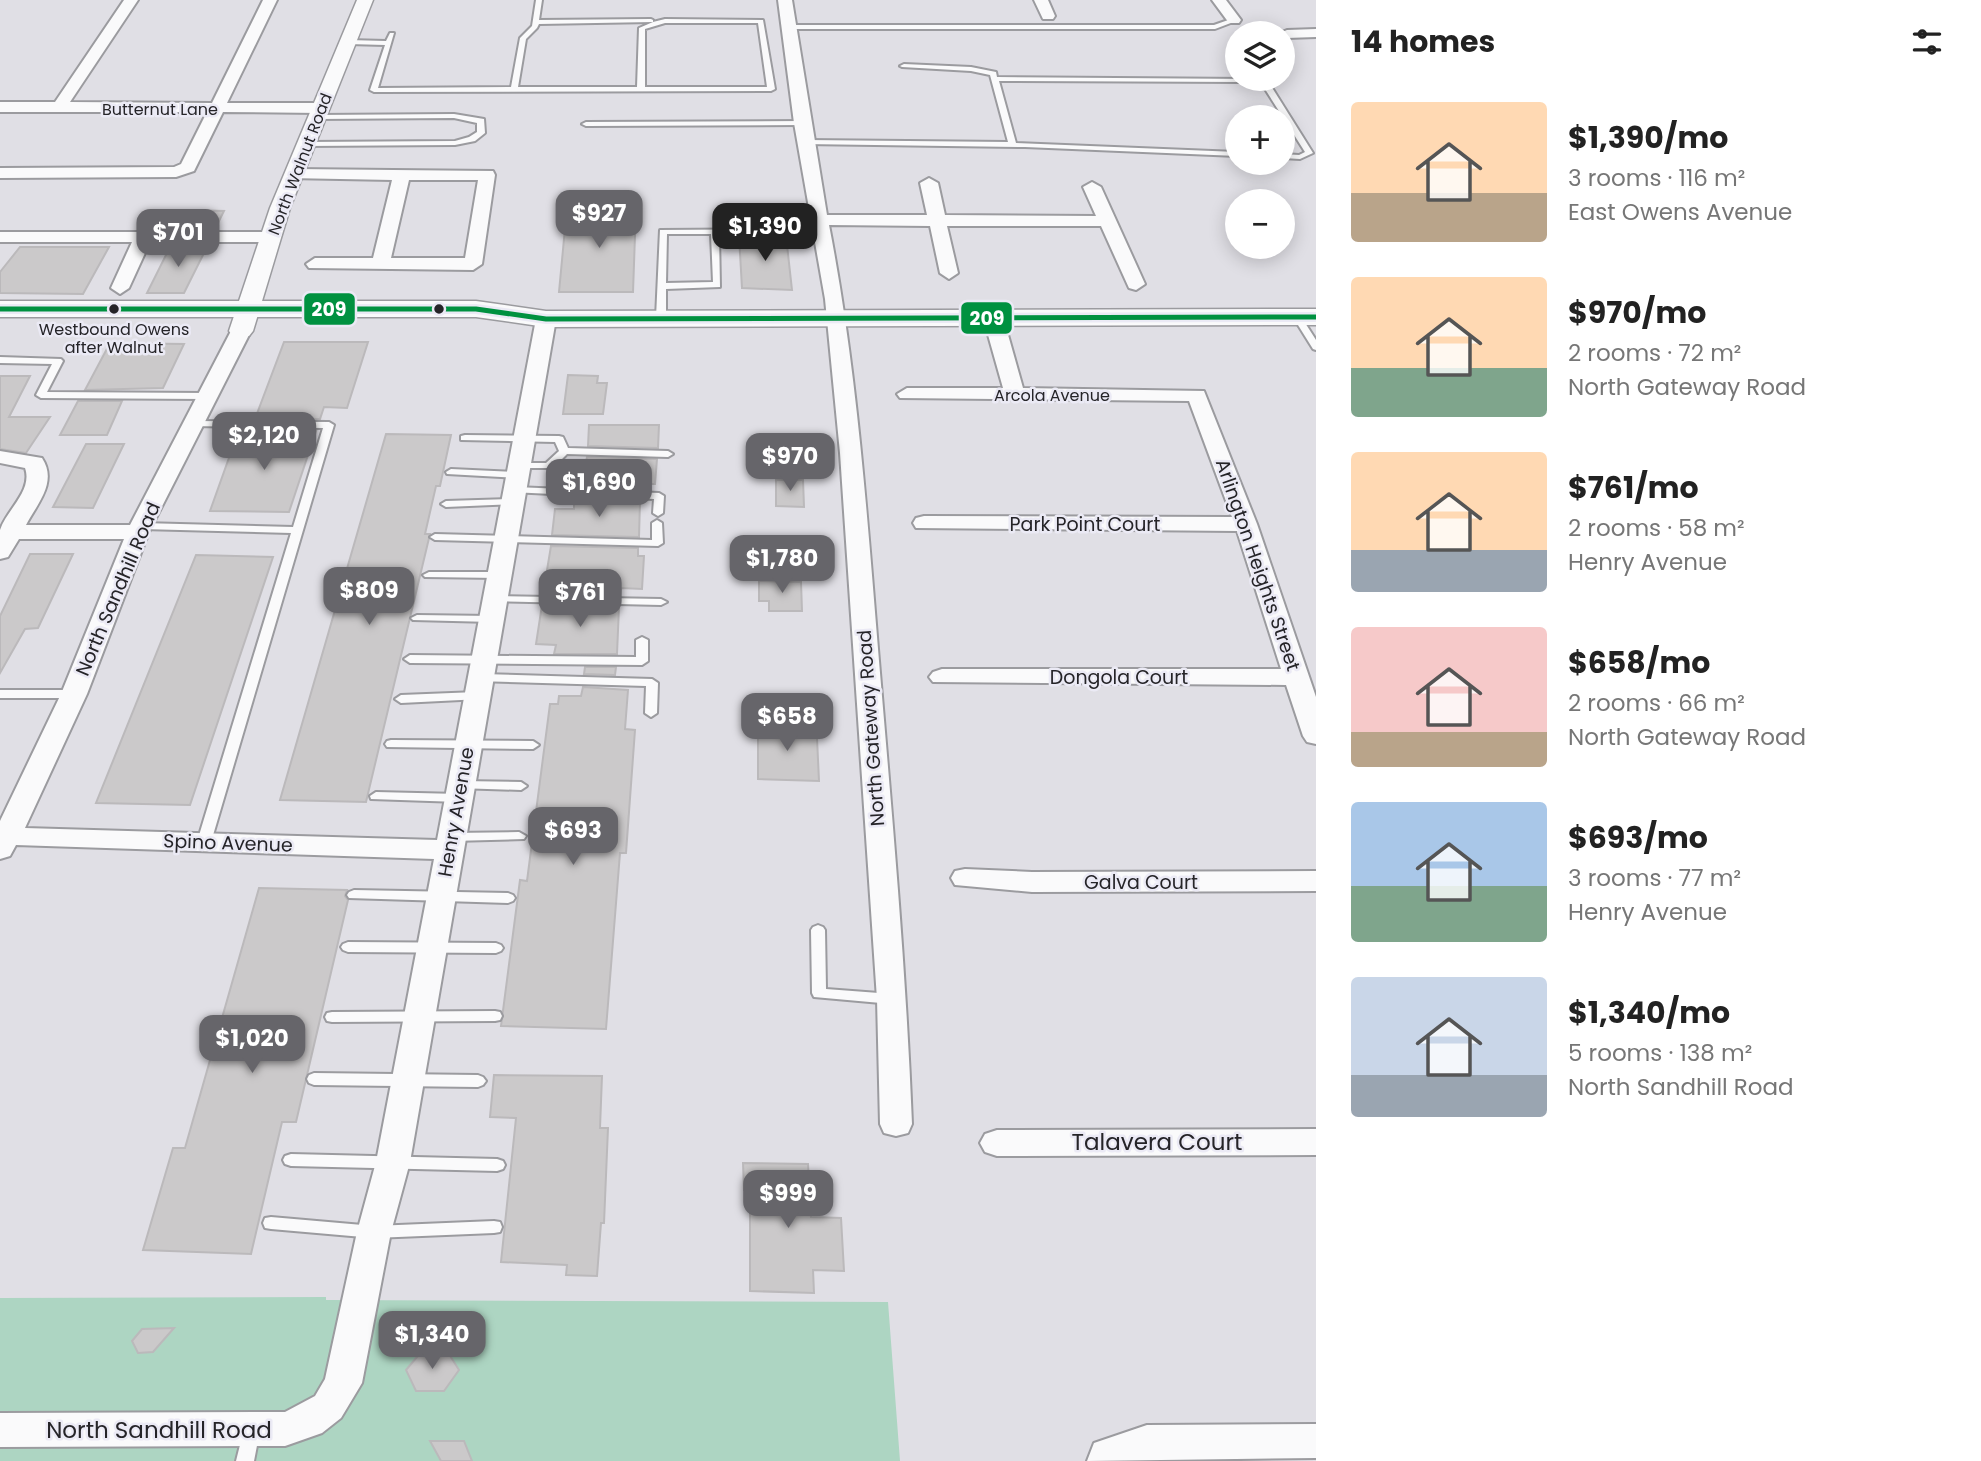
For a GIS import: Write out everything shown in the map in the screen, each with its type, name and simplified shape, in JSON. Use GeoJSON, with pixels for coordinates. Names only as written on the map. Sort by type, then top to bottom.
{"type":"FeatureCollection","features":[{"type":"Feature","properties":{"kind":"main road"},"geometry":{"type":"LineString","coordinates":[[0,310],[477,330],[546,318],[1306,317]]}},
{"type":"Feature","properties":{"kind":"main road"},"geometry":{"type":"LineString","coordinates":[[0,332],[245,320]]}},
{"type":"Feature","properties":{"kind":"street"},"geometry":{"type":"LineString","coordinates":[[58,109],[131,0]]}},
{"type":"Feature","properties":{"kind":"street"},"geometry":{"type":"LineString","coordinates":[[0,173],[176,172],[188,167],[219,109],[270,0]]}},
{"type":"Feature","properties":{"kind":"street","name":"North Walnut Road"},"geometry":{"type":"LineString","coordinates":[[245,320],[294,174],[365,0]]}},
{"type":"Feature","properties":{"kind":"street","name":"North Gateway Road"},"geometry":{"type":"LineString","coordinates":[[785,0],[804,133],[837,318],[892,999],[896,1124]]}},
{"type":"Feature","properties":{"kind":"street"},"geometry":{"type":"LineString","coordinates":[[1041,0],[1048,16]]}},
{"type":"Feature","properties":{"kind":"street"},"geometry":{"type":"LineString","coordinates":[[1219,0],[1234,20]]}},
{"type":"Feature","properties":{"kind":"street"},"geometry":{"type":"LineString","coordinates":[[1295,34],[1316,33]]}},
{"type":"Feature","properties":{"kind":"street","name":"Butternut Lane"},"geometry":{"type":"LineString","coordinates":[[0,107],[219,109],[319,113]]}},
{"type":"Feature","properties":{"kind":"street"},"geometry":{"type":"LineString","coordinates":[[294,174],[487,175],[473,264],[315,264]]}},
{"type":"Feature","properties":{"kind":"street"},"geometry":{"type":"LineString","coordinates":[[381,264],[402,174]]}},
{"type":"Feature","properties":{"kind":"street"},"geometry":{"type":"LineString","coordinates":[[929,183],[949,272]]}},
{"type":"Feature","properties":{"kind":"street"},"geometry":{"type":"LineString","coordinates":[[1092,187],[1136,284]]}},
{"type":"Feature","properties":{"kind":"street"},"geometry":{"type":"LineString","coordinates":[[822,226],[936,220],[1106,221]]}},
{"type":"Feature","properties":{"kind":"street"},"geometry":{"type":"LineString","coordinates":[[0,237],[271,237]]}},
{"type":"Feature","properties":{"kind":"street"},"geometry":{"type":"LineString","coordinates":[[120,288],[144,237]]}},
{"type":"Feature","properties":{"kind":"street"},"geometry":{"type":"LineString","coordinates":[[993,317],[1015,395]]}},
{"type":"Feature","properties":{"kind":"street","name":"Henry Avenue"},"geometry":{"type":"LineString","coordinates":[[361,1304],[374,1232],[393,1162],[546,318]]}},
{"type":"Feature","properties":{"kind":"street","name":"North Sandhill Road"},"geometry":{"type":"LineString","coordinates":[[3,843],[74,694],[140,529],[245,320]]}},
{"type":"Feature","properties":{"kind":"street","name":"Arcola Avenue"},"geometry":{"type":"LineString","coordinates":[[907,394],[1197,395]]}},
{"type":"Feature","properties":{"kind":"street","name":"Arlington Heights Street"},"geometry":{"type":"LineString","coordinates":[[1197,395],[1246,524],[1316,736]]}},
{"type":"Feature","properties":{"kind":"street"},"geometry":{"type":"LineString","coordinates":[[5,457],[34,463],[38,472],[38,482],[6,542]]}},
{"type":"Feature","properties":{"kind":"street","name":"Park Point Court"},"geometry":{"type":"LineString","coordinates":[[924,523],[1246,524]]}},
{"type":"Feature","properties":{"kind":"street"},"geometry":{"type":"LineString","coordinates":[[6,542],[140,529]]}},
{"type":"Feature","properties":{"kind":"street","name":"Dongola Court"},"geometry":{"type":"LineString","coordinates":[[942,677],[1296,677]]}},
{"type":"Feature","properties":{"kind":"street","name":"Spino Avenue"},"geometry":{"type":"LineString","coordinates":[[3,843],[451,843]]}},
{"type":"Feature","properties":{"kind":"street","name":"Galva Court"},"geometry":{"type":"LineString","coordinates":[[965,878],[1032,883],[1316,881]]}},
{"type":"Feature","properties":{"kind":"street","name":"Talavera Court"},"geometry":{"type":"LineString","coordinates":[[997,1143],[1316,1142]]}},
{"type":"Feature","properties":{"kind":"street","name":"North Sandhill Road"},"geometry":{"type":"LineString","coordinates":[[0,1430],[248,1446],[309,1421],[328,1407],[342,1383],[361,1304]]}},
{"type":"Feature","properties":{"kind":"street"},"geometry":{"type":"LineString","coordinates":[[1106,1461],[1108,1455],[1147,1442],[1316,1441]]}},
{"type":"Feature","properties":{"kind":"lane"},"geometry":{"type":"LineString","coordinates":[[514,90],[523,38],[535,27],[538,0]]}},
{"type":"Feature","properties":{"kind":"lane"},"geometry":{"type":"LineString","coordinates":[[789,27],[1215,27],[1234,20]]}},
{"type":"Feature","properties":{"kind":"lane"},"geometry":{"type":"LineString","coordinates":[[641,89],[642,28],[665,21]]}},
{"type":"Feature","properties":{"kind":"lane"},"geometry":{"type":"LineString","coordinates":[[392,34],[374,90],[771,89],[761,21],[536,22]]}},
{"type":"Feature","properties":{"kind":"lane"},"geometry":{"type":"LineString","coordinates":[[348,42],[389,43]]}},
{"type":"Feature","properties":{"kind":"lane"},"geometry":{"type":"LineString","coordinates":[[904,66],[971,69],[993,74],[1013,145]]}},
{"type":"Feature","properties":{"kind":"lane"},"geometry":{"type":"LineString","coordinates":[[994,79],[1246,80],[1268,88],[1279,105]]}},
{"type":"Feature","properties":{"kind":"lane"},"geometry":{"type":"LineString","coordinates":[[306,144],[455,143],[472,139],[481,133],[481,121],[454,116],[319,113]]}},
{"type":"Feature","properties":{"kind":"lane"},"geometry":{"type":"LineString","coordinates":[[586,124],[1225,154]]}},
{"type":"Feature","properties":{"kind":"lane"},"geometry":{"type":"LineString","coordinates":[[1295,131],[1309,153],[1295,157]]}},
{"type":"Feature","properties":{"kind":"lane"},"geometry":{"type":"LineString","coordinates":[[662,318],[663,232],[822,226]]}},
{"type":"Feature","properties":{"kind":"lane"},"geometry":{"type":"LineString","coordinates":[[662,286],[717,285],[715,232]]}},
{"type":"Feature","properties":{"kind":"lane"},"geometry":{"type":"LineString","coordinates":[[1306,317],[1316,347]]}},
{"type":"Feature","properties":{"kind":"lane"},"geometry":{"type":"LineString","coordinates":[[0,360],[58,361],[41,395],[206,396]]}},
{"type":"Feature","properties":{"kind":"lane"},"geometry":{"type":"LineString","coordinates":[[193,424],[328,425],[204,842]]}},
{"type":"Feature","properties":{"kind":"lane"},"geometry":{"type":"LineString","coordinates":[[465,438],[559,439],[564,452]]}},
{"type":"Feature","properties":{"kind":"lane"},"geometry":{"type":"LineString","coordinates":[[446,503],[517,483],[549,466],[564,452],[668,454]]}},
{"type":"Feature","properties":{"kind":"lane"},"geometry":{"type":"LineString","coordinates":[[435,537],[658,542],[659,496],[517,483],[451,472]]}},
{"type":"Feature","properties":{"kind":"lane"},"geometry":{"type":"LineString","coordinates":[[140,529],[297,530]]}},
{"type":"Feature","properties":{"kind":"lane"},"geometry":{"type":"LineString","coordinates":[[429,575],[495,598]]}},
{"type":"Feature","properties":{"kind":"lane"},"geometry":{"type":"LineString","coordinates":[[417,618],[495,598],[661,602]]}},
{"type":"Feature","properties":{"kind":"lane"},"geometry":{"type":"LineString","coordinates":[[401,699],[481,678],[642,661],[642,640]]}},
{"type":"Feature","properties":{"kind":"lane"},"geometry":{"type":"LineString","coordinates":[[410,659],[481,678],[652,683],[651,713]]}},
{"type":"Feature","properties":{"kind":"lane"},"geometry":{"type":"LineString","coordinates":[[0,694],[74,694]]}},
{"type":"Feature","properties":{"kind":"lane"},"geometry":{"type":"LineString","coordinates":[[391,744],[533,745]]}},
{"type":"Feature","properties":{"kind":"lane"},"geometry":{"type":"LineString","coordinates":[[376,796],[521,786]]}},
{"type":"Feature","properties":{"kind":"lane"},"geometry":{"type":"LineString","coordinates":[[451,843],[519,836]]}},
{"type":"Feature","properties":{"kind":"lane"},"geometry":{"type":"LineString","coordinates":[[354,895],[508,898]]}},
{"type":"Feature","properties":{"kind":"lane"},"geometry":{"type":"LineString","coordinates":[[818,930],[819,993],[892,999]]}},
{"type":"Feature","properties":{"kind":"lane"},"geometry":{"type":"LineString","coordinates":[[348,947],[496,948]]}},
{"type":"Feature","properties":{"kind":"lane"},"geometry":{"type":"LineString","coordinates":[[332,1017],[495,1016]]}},
{"type":"Feature","properties":{"kind":"lane"},"geometry":{"type":"LineString","coordinates":[[314,1079],[407,1083],[478,1081]]}},
{"type":"Feature","properties":{"kind":"lane"},"geometry":{"type":"LineString","coordinates":[[291,1160],[497,1164]]}},
{"type":"Feature","properties":{"kind":"lane"},"geometry":{"type":"LineString","coordinates":[[271,1223],[374,1232],[494,1227]]}},
{"type":"Feature","properties":{"kind":"green space"},"geometry":{"type":"Polygon","coordinates":[[[326,1297],[326,1300],[888,1302],[900,1461],[0,1461],[0,1298],[326,1297]]]}},
{"type":"Feature","properties":{"kind":"building"},"geometry":{"type":"Polygon","coordinates":[[[737,206],[783,206],[785,227],[739,227],[737,206]]]}},
{"type":"Feature","properties":{"kind":"building"},"geometry":{"type":"Polygon","coordinates":[[[567,207],[636,207],[633,292],[559,292],[567,207]]]}},
{"type":"Feature","properties":{"kind":"building"},"geometry":{"type":"Polygon","coordinates":[[[189,210],[224,211],[215,229],[179,229],[189,210]]]}},
{"type":"Feature","properties":{"kind":"building"},"geometry":{"type":"Polygon","coordinates":[[[739,236],[786,236],[792,290],[742,288],[739,236]]]}},
{"type":"Feature","properties":{"kind":"building"},"geometry":{"type":"Polygon","coordinates":[[[171,245],[208,245],[184,293],[147,293],[171,245]]]}},
{"type":"Feature","properties":{"kind":"building"},"geometry":{"type":"Polygon","coordinates":[[[20,247],[109,247],[83,294],[0,293],[0,272],[20,247]]]}},
{"type":"Feature","properties":{"kind":"building"},"geometry":{"type":"Polygon","coordinates":[[[284,342],[368,342],[347,408],[324,407],[320,419],[255,419],[284,342]]]}},
{"type":"Feature","properties":{"kind":"building"},"geometry":{"type":"Polygon","coordinates":[[[110,343],[184,344],[163,388],[85,390],[110,343]]]}},
{"type":"Feature","properties":{"kind":"building"},"geometry":{"type":"Polygon","coordinates":[[[568,375],[598,376],[597,383],[607,383],[603,414],[563,414],[568,375]]]}},
{"type":"Feature","properties":{"kind":"building"},"geometry":{"type":"Polygon","coordinates":[[[0,376],[30,376],[9,417],[50,417],[26,453],[0,449],[0,376]]]}},
{"type":"Feature","properties":{"kind":"building"},"geometry":{"type":"Polygon","coordinates":[[[78,401],[122,401],[107,435],[60,435],[78,401]]]}},
{"type":"Feature","properties":{"kind":"building"},"geometry":{"type":"Polygon","coordinates":[[[589,425],[659,425],[658,448],[588,446],[589,425]]]}},
{"type":"Feature","properties":{"kind":"building"},"geometry":{"type":"Polygon","coordinates":[[[250,430],[316,431],[289,512],[210,511],[235,441],[246,441],[250,430]]]}},
{"type":"Feature","properties":{"kind":"building"},"geometry":{"type":"Polygon","coordinates":[[[386,434],[451,435],[440,486],[436,486],[425,534],[430,534],[366,802],[280,800],[386,434]]]}},
{"type":"Feature","properties":{"kind":"building"},"geometry":{"type":"Polygon","coordinates":[[[86,444],[124,444],[93,508],[53,507],[86,444]]]}},
{"type":"Feature","properties":{"kind":"building"},"geometry":{"type":"Polygon","coordinates":[[[587,457],[657,459],[655,484],[640,484],[640,490],[581,487],[587,457]]]}},
{"type":"Feature","properties":{"kind":"building"},"geometry":{"type":"Polygon","coordinates":[[[776,480],[803,480],[804,507],[776,506],[776,480]]]}},
{"type":"Feature","properties":{"kind":"building"},"geometry":{"type":"Polygon","coordinates":[[[580,498],[640,501],[639,537],[552,535],[555,509],[574,509],[574,502],[580,502],[580,498]]]}},
{"type":"Feature","properties":{"kind":"building"},"geometry":{"type":"Polygon","coordinates":[[[551,546],[638,548],[638,556],[644,556],[642,589],[621,588],[620,596],[543,594],[551,546]]]}},
{"type":"Feature","properties":{"kind":"building"},"geometry":{"type":"Polygon","coordinates":[[[30,554],[73,554],[38,628],[25,629],[0,673],[0,616],[30,554]]]}},
{"type":"Feature","properties":{"kind":"building"},"geometry":{"type":"Polygon","coordinates":[[[196,555],[273,557],[190,805],[96,803],[196,555]]]}},
{"type":"Feature","properties":{"kind":"building"},"geometry":{"type":"Polygon","coordinates":[[[759,581],[801,582],[802,611],[769,611],[769,601],[759,601],[759,581]]]}},
{"type":"Feature","properties":{"kind":"building"},"geometry":{"type":"Polygon","coordinates":[[[542,605],[619,607],[617,654],[554,654],[556,645],[536,644],[542,605]]]}},
{"type":"Feature","properties":{"kind":"building"},"geometry":{"type":"Polygon","coordinates":[[[585,667],[616,667],[615,675],[584,674],[585,667]]]}},
{"type":"Feature","properties":{"kind":"building"},"geometry":{"type":"Polygon","coordinates":[[[583,687],[628,690],[625,729],[635,730],[626,853],[620,853],[606,1029],[501,1026],[520,880],[527,881],[550,704],[558,704],[559,696],[581,696],[583,687]]]}},
{"type":"Feature","properties":{"kind":"building"},"geometry":{"type":"Polygon","coordinates":[[[758,724],[811,725],[811,737],[817,738],[819,781],[758,779],[758,724]]]}},
{"type":"Feature","properties":{"kind":"building"},"geometry":{"type":"Polygon","coordinates":[[[259,888],[347,890],[345,896],[348,900],[296,1122],[282,1122],[251,1254],[143,1250],[173,1148],[185,1148],[259,888]]]}},
{"type":"Feature","properties":{"kind":"building"},"geometry":{"type":"Polygon","coordinates":[[[494,1075],[602,1076],[600,1128],[608,1128],[604,1223],[601,1223],[597,1276],[566,1275],[567,1265],[501,1262],[516,1118],[490,1117],[494,1075]]]}},
{"type":"Feature","properties":{"kind":"building"},"geometry":{"type":"Polygon","coordinates":[[[743,1163],[808,1164],[811,1217],[841,1218],[844,1271],[813,1270],[814,1293],[750,1291],[750,1190],[744,1190],[743,1163]]]}},
{"type":"Feature","properties":{"kind":"building"},"geometry":{"type":"Polygon","coordinates":[[[174,1328],[153,1352],[138,1353],[132,1341],[142,1329],[174,1328]]]}},
{"type":"Feature","properties":{"kind":"building"},"geometry":{"type":"Polygon","coordinates":[[[422,1351],[447,1351],[459,1370],[444,1391],[416,1391],[406,1370],[422,1351]]]}},
{"type":"Feature","properties":{"kind":"building"},"geometry":{"type":"Polygon","coordinates":[[[430,1441],[464,1441],[472,1461],[441,1461],[430,1441]]]}},
{"type":"Feature","properties":{"kind":"transit line","name":"209"},"geometry":{"type":"LineString","coordinates":[[0,309],[476,309],[546,319],[1316,317]]}},
{"type":"Feature","properties":{"kind":"place","name":"Westbound Owens after Walnut"},"geometry":{"type":"Point","coordinates":[114,309]}}]}
